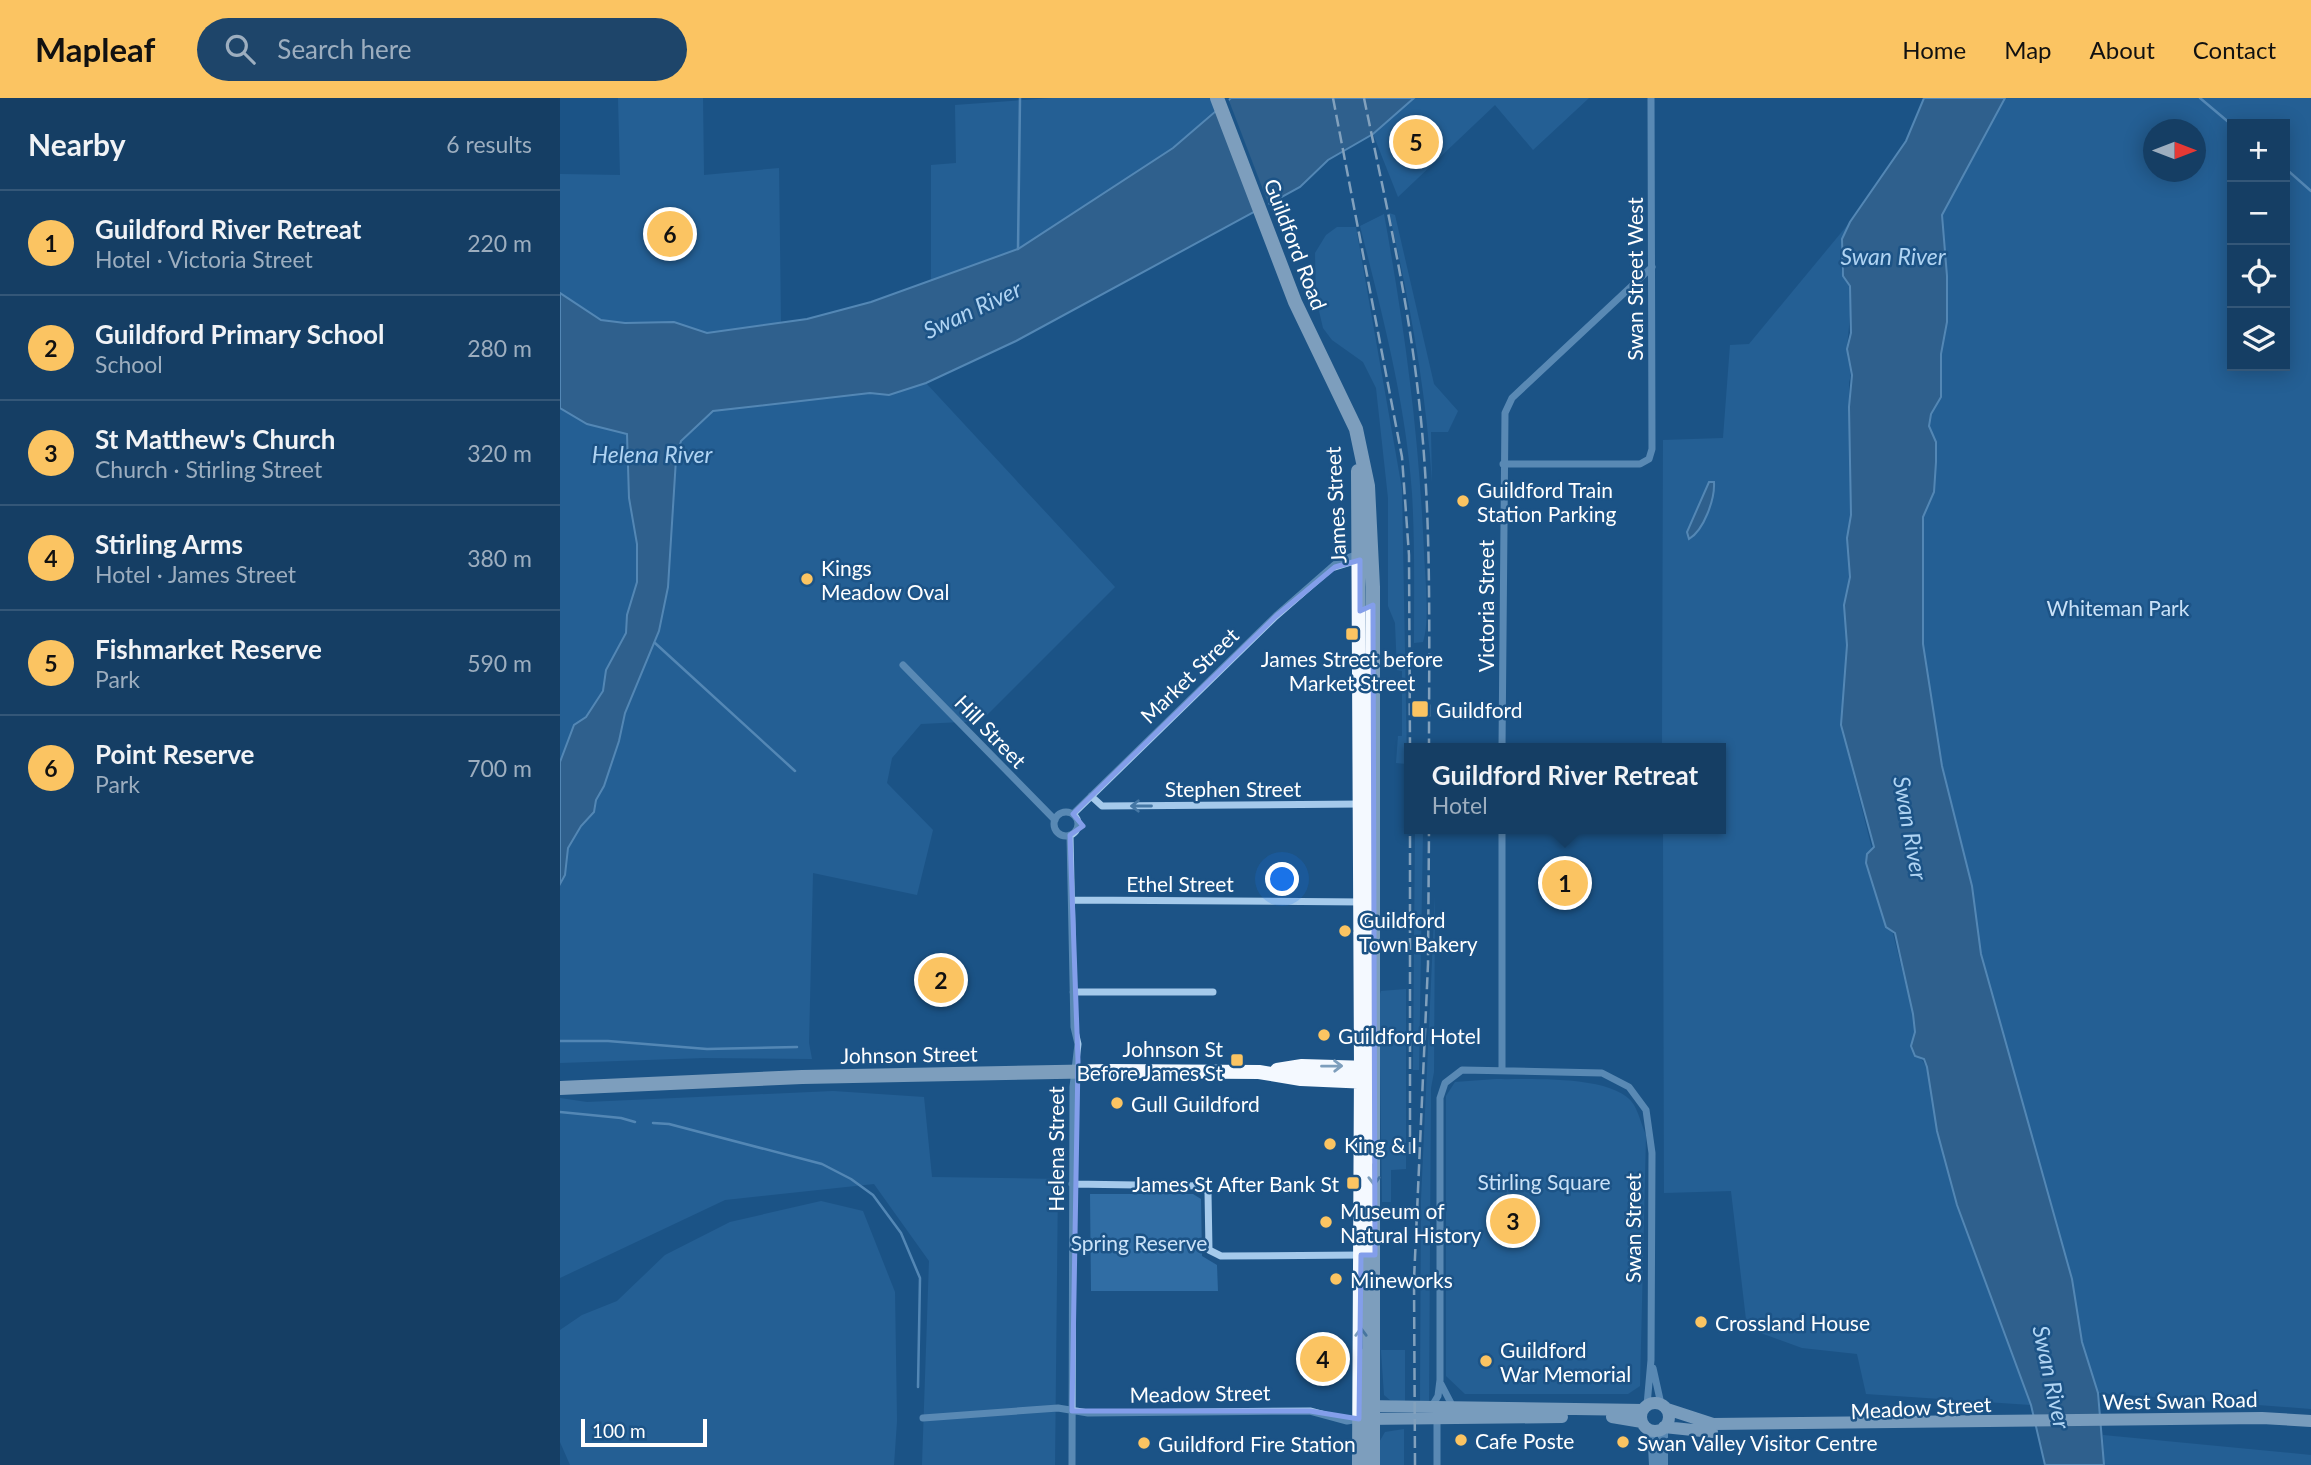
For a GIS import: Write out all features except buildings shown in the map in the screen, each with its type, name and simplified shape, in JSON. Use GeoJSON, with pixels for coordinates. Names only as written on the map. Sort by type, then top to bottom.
{"type":"FeatureCollection","features":[{"type":"Feature","properties":{"kind":"highway","name":"Guildford Road"},"geometry":{"type":"LineString","coordinates":[[1217,98],[1295,302],[1344,401]]}},
{"type":"Feature","properties":{"kind":"highway","name":"James Street"},"geometry":{"type":"LineString","coordinates":[[1344,401],[1356,454],[1373,605],[1371,789],[1366,902],[1366,1413],[1359,1465]]}},
{"type":"Feature","properties":{"kind":"highway","name":"James Street"},"geometry":{"type":"LineString","coordinates":[[1366,556],[1360,660],[1360,804],[1366,902]]}},
{"type":"Feature","properties":{"kind":"highway"},"geometry":{"type":"LineString","coordinates":[[1360,660],[1364,613],[1373,605]]}},
{"type":"Feature","properties":{"kind":"highway","name":"Johnson Street"},"geometry":{"type":"LineString","coordinates":[[560,1088],[802,1077],[1259,1072],[1302,1066],[1367,1075]]}},
{"type":"Feature","properties":{"kind":"highway","name":"James Street"},"geometry":{"type":"LineString","coordinates":[[1366,1413],[1373,1465]]}},
{"type":"Feature","properties":{"kind":"main road","name":"Meadow Street"},"geometry":{"type":"LineString","coordinates":[[1664,1407],[1713,1424],[2007,1422]]}},
{"type":"Feature","properties":{"kind":"main road"},"geometry":{"type":"LineString","coordinates":[[1645,1416],[1664,1407],[1669,1418],[1663,1428]]}},
{"type":"Feature","properties":{"kind":"main road","name":"Meadow Street"},"geometry":{"type":"LineString","coordinates":[[1434,1413],[1453,1408],[1645,1416]]}},
{"type":"Feature","properties":{"kind":"main road","name":"Meadow Street"},"geometry":{"type":"LineString","coordinates":[[1366,1413],[1645,1416]]}},
{"type":"Feature","properties":{"kind":"main road","name":"Meadow Street"},"geometry":{"type":"LineString","coordinates":[[1645,1416],[1653,1430],[1663,1428],[1710,1432],[1869,1430],[2007,1422]]}},
{"type":"Feature","properties":{"kind":"main road","name":"West Swan Road"},"geometry":{"type":"LineString","coordinates":[[2007,1422],[2182,1419],[2311,1421]]}},
{"type":"Feature","properties":{"kind":"street","name":"Swan Street West"},"geometry":{"type":"LineString","coordinates":[[1503,464],[1640,464],[1649,459],[1652,449],[1651,98]]}},
{"type":"Feature","properties":{"kind":"street"},"geometry":{"type":"LineString","coordinates":[[1503,464],[1504,421],[1512,398],[1651,268]]}},
{"type":"Feature","properties":{"kind":"street","name":"Victoria Street"},"geometry":{"type":"LineString","coordinates":[[1502,743],[1503,464]]}},
{"type":"Feature","properties":{"kind":"street","name":"Market Street"},"geometry":{"type":"LineString","coordinates":[[1073,814],[1276,616],[1335,567],[1366,556]]}},
{"type":"Feature","properties":{"kind":"street","name":"Hill Street"},"geometry":{"type":"LineString","coordinates":[[903,665],[1055,820]]}},
{"type":"Feature","properties":{"kind":"street"},"geometry":{"type":"LineString","coordinates":[[1360,804],[1367,801],[1371,789]]}},
{"type":"Feature","properties":{"kind":"street","name":"Stephen Street"},"geometry":{"type":"LineString","coordinates":[[1091,796],[1102,806],[1360,804]]}},
{"type":"Feature","properties":{"kind":"street"},"geometry":{"type":"LineString","coordinates":[[1065,812],[1073,814],[1077,823],[1070,835],[1058,832],[1055,820],[1065,812]]}},
{"type":"Feature","properties":{"kind":"street"},"geometry":{"type":"LineString","coordinates":[[1437,1465],[1434,1413],[1440,1380],[1440,1098],[1445,1083],[1458,1072],[1502,1070],[1502,834]]}},
{"type":"Feature","properties":{"kind":"street","name":"Helena Street"},"geometry":{"type":"LineString","coordinates":[[1070,835],[1074,1027],[1078,1061],[1073,1072],[1072,1465]]}},
{"type":"Feature","properties":{"kind":"street","name":"Ethel Street"},"geometry":{"type":"LineString","coordinates":[[1073,900],[1366,902]]}},
{"type":"Feature","properties":{"kind":"street"},"geometry":{"type":"LineString","coordinates":[[1073,992],[1213,992]]}},
{"type":"Feature","properties":{"kind":"street","name":"Swan Street"},"geometry":{"type":"LineString","coordinates":[[1502,1070],[1602,1073],[1622,1083],[1639,1099],[1648,1116],[1652,1145],[1651,1360],[1645,1416],[1653,1446],[1654,1465]]}},
{"type":"Feature","properties":{"kind":"street"},"geometry":{"type":"LineString","coordinates":[[1072,1184],[1202,1186],[1208,1192],[1209,1250],[1221,1256],[1368,1255]]}},
{"type":"Feature","properties":{"kind":"street","name":"Swan Street"},"geometry":{"type":"LineString","coordinates":[[1651,1360],[1664,1407]]}},
{"type":"Feature","properties":{"kind":"street"},"geometry":{"type":"LineString","coordinates":[[1440,1380],[1453,1408]]}},
{"type":"Feature","properties":{"kind":"street","name":"Meadow Street"},"geometry":{"type":"LineString","coordinates":[[923,1418],[1058,1408],[1072,1411],[1321,1412],[1347,1421],[1366,1413]]}},
{"type":"Feature","properties":{"kind":"street"},"geometry":{"type":"LineString","coordinates":[[1663,1428],[1663,1465]]}},
{"type":"Feature","properties":{"kind":"highlighted area"},"geometry":{"type":"Polygon","coordinates":[[[1360,560],[1360,611],[1373,605],[1375,1255],[1361,1255],[1359,1419],[1310,1411],[1072,1411],[1078,1061],[1070,835],[1083,826],[1073,814],[1276,616],[1335,567],[1360,560]]]}},
{"type":"Feature","properties":{"kind":"green space"},"geometry":{"type":"Polygon","coordinates":[[[618,98],[703,98],[704,175],[779,168],[781,323],[707,333],[674,322],[625,323],[601,320],[560,293],[560,174],[620,175],[618,98]]]}},
{"type":"Feature","properties":{"kind":"green space"},"geometry":{"type":"Polygon","coordinates":[[[1052,98],[1210,98],[1215,110],[1173,148],[1018,249],[931,281],[931,165],[956,163],[955,105],[1052,98]]]}},
{"type":"Feature","properties":{"kind":"green space"},"geometry":{"type":"Polygon","coordinates":[[[1414,98],[1589,98],[1533,150],[1495,105],[1398,197],[1373,134],[1414,98]]]}},
{"type":"Feature","properties":{"kind":"green space","name":"Whiteman Park"},"geometry":{"type":"Polygon","coordinates":[[[2005,98],[2311,98],[2311,1409],[2098,1393],[2082,1342],[2072,1279],[1981,954],[1972,886],[1942,766],[1923,644],[1923,517],[1934,492],[1936,442],[1929,426],[1931,414],[1941,397],[1941,354],[1947,322],[1947,276],[1942,215],[2005,98]]]}},
{"type":"Feature","properties":{"kind":"green space"},"geometry":{"type":"Polygon","coordinates":[[[1389,213],[1395,215],[1434,384],[1458,411],[1448,432],[1431,432],[1432,482],[1416,346],[1389,213]]]}},
{"type":"Feature","properties":{"kind":"green space"},"geometry":{"type":"Polygon","coordinates":[[[1384,214],[1410,382],[1419,466],[1426,623],[1423,642],[1414,643],[1414,530],[1409,460],[1392,359],[1360,226],[1384,214]]]}},
{"type":"Feature","properties":{"kind":"green space"},"geometry":{"type":"Polygon","coordinates":[[[1850,222],[1840,256],[1843,276],[1850,288],[1847,350],[1850,374],[1851,515],[1847,538],[1850,577],[1844,605],[1847,645],[1841,725],[1913,1014],[1915,1032],[1911,1046],[1927,1067],[1937,1131],[1957,1205],[2031,1405],[1866,1394],[1857,1354],[1802,1348],[1747,1328],[1731,1191],[1664,1193],[1663,834],[1726,834],[1726,743],[1662,743],[1663,440],[1723,438],[1730,345],[1749,344],[1850,222]]]}},
{"type":"Feature","properties":{"kind":"green space"},"geometry":{"type":"Polygon","coordinates":[[[1337,227],[1356,227],[1402,489],[1407,743],[1404,743],[1404,764],[1396,763],[1398,736],[1402,736],[1402,671],[1397,670],[1395,623],[1388,606],[1388,498],[1376,388],[1363,362],[1332,340],[1323,328],[1316,298],[1315,253],[1326,235],[1337,227]]]}},
{"type":"Feature","properties":{"kind":"green space"},"geometry":{"type":"Polygon","coordinates":[[[926,383],[1115,587],[981,721],[921,724],[892,758],[887,783],[933,830],[917,895],[813,873],[809,1043],[812,1059],[704,1058],[560,1063],[560,884],[565,875],[568,848],[581,826],[594,812],[619,741],[625,713],[659,631],[668,587],[676,459],[681,441],[713,411],[870,393],[889,395],[926,383]]]}},
{"type":"Feature","properties":{"kind":"green space"},"geometry":{"type":"Polygon","coordinates":[[[560,408],[587,424],[628,434],[629,498],[637,544],[637,582],[627,615],[626,633],[606,670],[603,691],[586,717],[574,725],[560,762],[560,408]]]}},
{"type":"Feature","properties":{"kind":"green space"},"geometry":{"type":"Polygon","coordinates":[[[1415,834],[1423,834],[1419,1070],[1413,1070],[1415,834]]]}},
{"type":"Feature","properties":{"kind":"green space"},"geometry":{"type":"Polygon","coordinates":[[[1435,897],[1429,1401],[1420,1404],[1421,1200],[1435,897]]]}},
{"type":"Feature","properties":{"kind":"green space"},"geometry":{"type":"Polygon","coordinates":[[[1406,989],[1406,1169],[1391,1170],[1391,1202],[1382,1202],[1379,997],[1381,991],[1406,989]]]}},
{"type":"Feature","properties":{"kind":"green space","name":"Stirling Square"},"geometry":{"type":"Polygon","coordinates":[[[1549,1079],[1590,1083],[1624,1095],[1637,1112],[1646,1135],[1640,1386],[1628,1394],[1465,1394],[1446,1376],[1446,1096],[1455,1082],[1549,1079]]]}},
{"type":"Feature","properties":{"kind":"green space"},"geometry":{"type":"Polygon","coordinates":[[[833,1091],[924,1097],[932,1177],[1058,1179],[1055,1465],[922,1465],[929,1261],[874,1184],[725,1200],[560,1278],[560,1098],[587,1102],[833,1091]]]}},
{"type":"Feature","properties":{"kind":"green space","name":"Spring Reserve"},"geometry":{"type":"Polygon","coordinates":[[[1090,1194],[1193,1194],[1201,1199],[1202,1256],[1217,1265],[1218,1291],[1091,1291],[1090,1194]]]}},
{"type":"Feature","properties":{"kind":"green space"},"geometry":{"type":"Polygon","coordinates":[[[821,1201],[863,1211],[895,1292],[897,1421],[894,1465],[570,1465],[560,1442],[560,1330],[582,1315],[617,1301],[665,1255],[730,1222],[821,1201]]]}},
{"type":"Feature","properties":{"kind":"green space"},"geometry":{"type":"Polygon","coordinates":[[[1381,1350],[1405,1350],[1405,1403],[1390,1400],[1384,1395],[1381,1350]]]}},
{"type":"Feature","properties":{"kind":"green space"},"geometry":{"type":"Polygon","coordinates":[[[1404,1429],[1404,1465],[1376,1465],[1377,1446],[1385,1432],[1404,1429]]]}},
{"type":"Feature","properties":{"kind":"green space"},"geometry":{"type":"Polygon","coordinates":[[[2103,1435],[2311,1455],[2311,1465],[2104,1465],[2103,1435]]]}},
{"type":"Feature","properties":{"kind":"water","name":"Swan River"},"geometry":{"type":"Polygon","coordinates":[[[1231,98],[1414,98],[1373,134],[1328,160],[1300,187],[1016,341],[926,383],[889,395],[870,393],[713,411],[681,441],[676,459],[668,587],[659,631],[625,713],[619,741],[594,812],[581,826],[568,848],[565,875],[560,884],[560,762],[574,725],[586,717],[603,691],[606,670],[626,633],[627,615],[637,582],[637,544],[629,498],[627,434],[587,424],[560,408],[560,293],[601,320],[625,323],[674,322],[707,333],[807,319],[871,302],[1018,249],[1173,148],[1231,98]]]}},
{"type":"Feature","properties":{"kind":"water","name":"Swan River"},"geometry":{"type":"Polygon","coordinates":[[[1924,98],[2005,98],[1942,215],[1947,276],[1947,322],[1941,354],[1941,397],[1931,414],[1929,426],[1936,442],[1936,462],[1934,492],[1923,517],[1923,644],[1942,766],[1972,886],[1981,954],[2072,1279],[2082,1342],[2098,1393],[2104,1465],[2045,1465],[2031,1405],[1957,1205],[1937,1131],[1927,1067],[1924,1059],[1915,1056],[1911,1046],[1915,1032],[1913,1014],[1895,933],[1886,927],[1866,863],[1867,854],[1874,847],[1841,725],[1847,645],[1844,605],[1850,577],[1847,538],[1851,515],[1849,407],[1852,375],[1847,349],[1851,333],[1850,286],[1843,276],[1842,239],[1850,222],[1906,141],[1924,98]]]}},
{"type":"Feature","properties":{"kind":"water"},"geometry":{"type":"Polygon","coordinates":[[[1709,482],[1714,482],[1710,505],[1704,521],[1689,539],[1687,532],[1709,482]]]}},
{"type":"Feature","properties":{"kind":"pier"},"geometry":{"type":"Polygon","coordinates":[[[1228,98],[1270,208],[1256,214],[1214,106],[1228,98]]]}},
{"type":"Feature","properties":{"kind":"waterway"},"geometry":{"type":"LineString","coordinates":[[1018,249],[1020,98]]}},
{"type":"Feature","properties":{"kind":"waterway"},"geometry":{"type":"LineString","coordinates":[[2200,98],[2227,121]]}},
{"type":"Feature","properties":{"kind":"waterway"},"geometry":{"type":"LineString","coordinates":[[2290,172],[2311,191]]}},
{"type":"Feature","properties":{"kind":"waterway"},"geometry":{"type":"LineString","coordinates":[[655,643],[795,771]]}},
{"type":"Feature","properties":{"kind":"waterway"},"geometry":{"type":"LineString","coordinates":[[560,1041],[608,1041],[707,1049],[797,1047]]}},
{"type":"Feature","properties":{"kind":"waterway"},"geometry":{"type":"LineString","coordinates":[[560,1112],[621,1118],[635,1122]]}},
{"type":"Feature","properties":{"kind":"waterway"},"geometry":{"type":"LineString","coordinates":[[653,1123],[669,1124],[822,1164],[851,1179],[873,1195],[901,1233],[920,1278],[918,1387]]}},
{"type":"Feature","properties":{"kind":"railway"},"geometry":{"type":"LineString","coordinates":[[1333,98],[1402,457],[1409,555],[1410,743]]}},
{"type":"Feature","properties":{"kind":"railway"},"geometry":{"type":"LineString","coordinates":[[1364,98],[1408,318],[1418,392],[1426,481],[1429,570],[1429,743]]}},
{"type":"Feature","properties":{"kind":"railway"},"geometry":{"type":"LineString","coordinates":[[1410,834],[1410,1154]]}},
{"type":"Feature","properties":{"kind":"railway"},"geometry":{"type":"LineString","coordinates":[[1415,1465],[1414,1280],[1428,964],[1429,834]]}},
{"type":"Feature","properties":{"kind":"place","name":"Fishmarket Reserve"},"geometry":{"type":"Point","coordinates":[1416,142]}},
{"type":"Feature","properties":{"kind":"place","name":"Point Reserve"},"geometry":{"type":"Point","coordinates":[670,234]}},
{"type":"Feature","properties":{"kind":"place","name":"Guildford Train Station Parking"},"geometry":{"type":"Point","coordinates":[1463,501]}},
{"type":"Feature","properties":{"kind":"place","name":"Kings Meadow Oval"},"geometry":{"type":"Point","coordinates":[807,579]}},
{"type":"Feature","properties":{"kind":"place","name":"James Street before Market Street"},"geometry":{"type":"Point","coordinates":[1352,634]}},
{"type":"Feature","properties":{"kind":"place","name":"Guildford"},"geometry":{"type":"Point","coordinates":[1420,709]}},
{"type":"Feature","properties":{"kind":"place","name":"Guildford River Retreat"},"geometry":{"type":"Point","coordinates":[1565,883]}},
{"type":"Feature","properties":{"kind":"place","name":"Guildford Town Bakery"},"geometry":{"type":"Point","coordinates":[1345,931]}},
{"type":"Feature","properties":{"kind":"place","name":"Guildford Primary School"},"geometry":{"type":"Point","coordinates":[941,980]}},
{"type":"Feature","properties":{"kind":"place","name":"Guildford Hotel"},"geometry":{"type":"Point","coordinates":[1324,1035]}},
{"type":"Feature","properties":{"kind":"place","name":"Johnson St Before James St"},"geometry":{"type":"Point","coordinates":[1237,1060]}},
{"type":"Feature","properties":{"kind":"place","name":"Gull Guildford"},"geometry":{"type":"Point","coordinates":[1117,1103]}},
{"type":"Feature","properties":{"kind":"place","name":"King & I"},"geometry":{"type":"Point","coordinates":[1330,1144]}},
{"type":"Feature","properties":{"kind":"place","name":"James St After Bank St"},"geometry":{"type":"Point","coordinates":[1353,1183]}},
{"type":"Feature","properties":{"kind":"place","name":"St Matthew's Church"},"geometry":{"type":"Point","coordinates":[1513,1221]}},
{"type":"Feature","properties":{"kind":"place","name":"Museum of Natural History"},"geometry":{"type":"Point","coordinates":[1326,1222]}},
{"type":"Feature","properties":{"kind":"place","name":"Mineworks"},"geometry":{"type":"Point","coordinates":[1336,1279]}},
{"type":"Feature","properties":{"kind":"place","name":"Crossland House"},"geometry":{"type":"Point","coordinates":[1701,1322]}},
{"type":"Feature","properties":{"kind":"place","name":"Stirling Arms"},"geometry":{"type":"Point","coordinates":[1323,1359]}},
{"type":"Feature","properties":{"kind":"place","name":"Guildford War Memorial"},"geometry":{"type":"Point","coordinates":[1486,1361]}},
{"type":"Feature","properties":{"kind":"place","name":"Cafe Poste"},"geometry":{"type":"Point","coordinates":[1461,1440]}},
{"type":"Feature","properties":{"kind":"place","name":"Swan Valley Visitor Centre"},"geometry":{"type":"Point","coordinates":[1623,1442]}},
{"type":"Feature","properties":{"kind":"place","name":"Guildford Fire Station"},"geometry":{"type":"Point","coordinates":[1144,1443]}},
{"type":"Feature","properties":{"kind":"water label","name":"Helena River"},"geometry":{"type":"Point","coordinates":[652,454]}}]}
